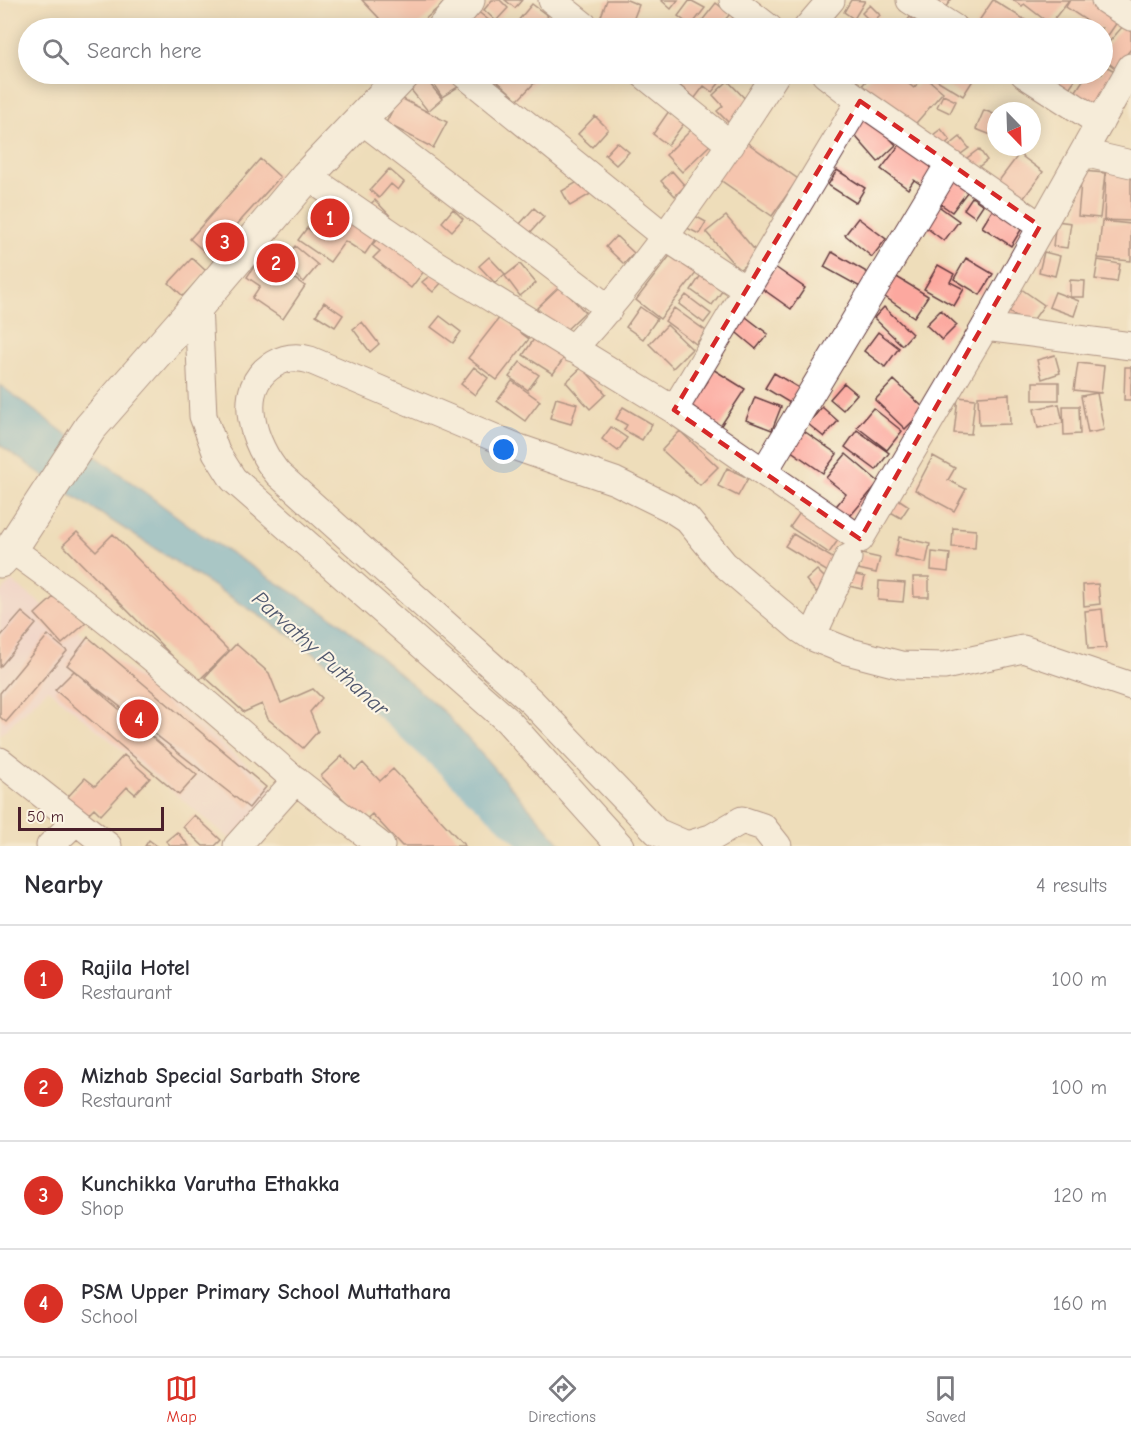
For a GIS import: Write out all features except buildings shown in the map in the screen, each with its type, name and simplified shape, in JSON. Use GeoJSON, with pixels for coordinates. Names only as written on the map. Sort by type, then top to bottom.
{"type":"FeatureCollection","features":[{"type":"Feature","properties":{"kind":"main road"},"geometry":{"type":"LineString","coordinates":[[453,18],[468,0]]}},
{"type":"Feature","properties":{"kind":"main road"},"geometry":{"type":"LineString","coordinates":[[3,557],[90,428],[307,176],[394,84]]}},
{"type":"Feature","properties":{"kind":"street"},"geometry":{"type":"LineString","coordinates":[[552,0],[574,18]]}},
{"type":"Feature","properties":{"kind":"street"},"geometry":{"type":"LineString","coordinates":[[733,0],[756,18]]}},
{"type":"Feature","properties":{"kind":"street"},"geometry":{"type":"LineString","coordinates":[[816,18],[831,0]]}},
{"type":"Feature","properties":{"kind":"street"},"geometry":{"type":"LineString","coordinates":[[910,0],[938,18]]}},
{"type":"Feature","properties":{"kind":"street"},"geometry":{"type":"LineString","coordinates":[[1105,0],[1131,17]]}},
{"type":"Feature","properties":{"kind":"street"},"geometry":{"type":"LineString","coordinates":[[307,176],[434,263],[675,410],[765,470],[860,539],[985,327],[1131,67]]}},
{"type":"Feature","properties":{"kind":"street"},"geometry":{"type":"LineString","coordinates":[[476,84],[664,236],[745,289]]}},
{"type":"Feature","properties":{"kind":"street"},"geometry":{"type":"LineString","coordinates":[[655,84],[731,145]]}},
{"type":"Feature","properties":{"kind":"street"},"geometry":{"type":"LineString","coordinates":[[573,349],[609,309],[664,236],[731,145],[770,84]]}},
{"type":"Feature","properties":{"kind":"street"},"geometry":{"type":"LineString","coordinates":[[838,84],[1040,226]]}},
{"type":"Feature","properties":{"kind":"street"},"geometry":{"type":"LineString","coordinates":[[1040,84],[1100,123]]}},
{"type":"Feature","properties":{"kind":"street"},"geometry":{"type":"LineString","coordinates":[[675,410],[745,289],[860,101]]}},
{"type":"Feature","properties":{"kind":"street"},"geometry":{"type":"LineString","coordinates":[[360,119],[609,309]]}},
{"type":"Feature","properties":{"kind":"street"},"geometry":{"type":"LineString","coordinates":[[1084,153],[1131,164]]}},
{"type":"Feature","properties":{"kind":"street"},"geometry":{"type":"LineString","coordinates":[[765,470],[949,164]]}},
{"type":"Feature","properties":{"kind":"street"},"geometry":{"type":"LineString","coordinates":[[198,305],[203,416],[216,452],[233,479],[507,720],[620,846]]}},
{"type":"Feature","properties":{"kind":"street"},"geometry":{"type":"LineString","coordinates":[[985,327],[1131,346]]}},
{"type":"Feature","properties":{"kind":"street"},"geometry":{"type":"LineString","coordinates":[[778,846],[763,828],[742,820],[711,838],[687,846],[660,834],[532,702],[278,474],[263,454],[254,432],[251,403],[257,383],[271,366],[280,361],[302,358],[519,448],[634,489],[687,519],[724,564],[812,637],[869,658],[919,666],[964,663],[1023,650],[1131,686]]}},
{"type":"Feature","properties":{"kind":"street"},"geometry":{"type":"LineString","coordinates":[[3,557],[71,591],[144,653],[197,693],[296,780],[381,846]]}},
{"type":"Feature","properties":{"kind":"street"},"geometry":{"type":"LineString","coordinates":[[812,637],[848,558]]}},
{"type":"Feature","properties":{"kind":"street"},"geometry":{"type":"LineString","coordinates":[[0,761],[108,846]]}},
{"type":"Feature","properties":{"kind":"street"},"geometry":{"type":"LineString","coordinates":[[237,846],[296,780]]}},
{"type":"Feature","properties":{"kind":"street"},"geometry":{"type":"LineString","coordinates":[[50,846],[75,822]]}},
{"type":"Feature","properties":{"kind":"highlighted area"},"geometry":{"type":"Polygon","coordinates":[[[860,101],[1040,226],[860,539],[674,410],[860,101]]]}},
{"type":"Feature","properties":{"kind":"shaded area"},"geometry":{"type":"Polygon","coordinates":[[[11,581],[175,704],[278,791],[230,839],[48,689],[0,735],[0,594],[11,581]]]}},
{"type":"Feature","properties":{"kind":"water"},"geometry":{"type":"Polygon","coordinates":[[[0,385],[202,535],[338,621],[445,713],[563,846],[537,846],[464,774],[302,643],[70,494],[0,445],[0,385]]]}},
{"type":"Feature","properties":{"kind":"waterway","name":"Parvathy Puthanar"},"geometry":{"type":"LineString","coordinates":[[371,696],[534,846]]}},
{"type":"Feature","properties":{"kind":"place","name":"Rajila Hotel"},"geometry":{"type":"Point","coordinates":[330,218]}},
{"type":"Feature","properties":{"kind":"place","name":"Kunchikka Varutha Ethakka"},"geometry":{"type":"Point","coordinates":[225,242]}},
{"type":"Feature","properties":{"kind":"place","name":"Mizhab Special Sarbath Store"},"geometry":{"type":"Point","coordinates":[276,263]}},
{"type":"Feature","properties":{"kind":"place","name":"PSM Upper Primary School Muttathara"},"geometry":{"type":"Point","coordinates":[139,719]}}]}
